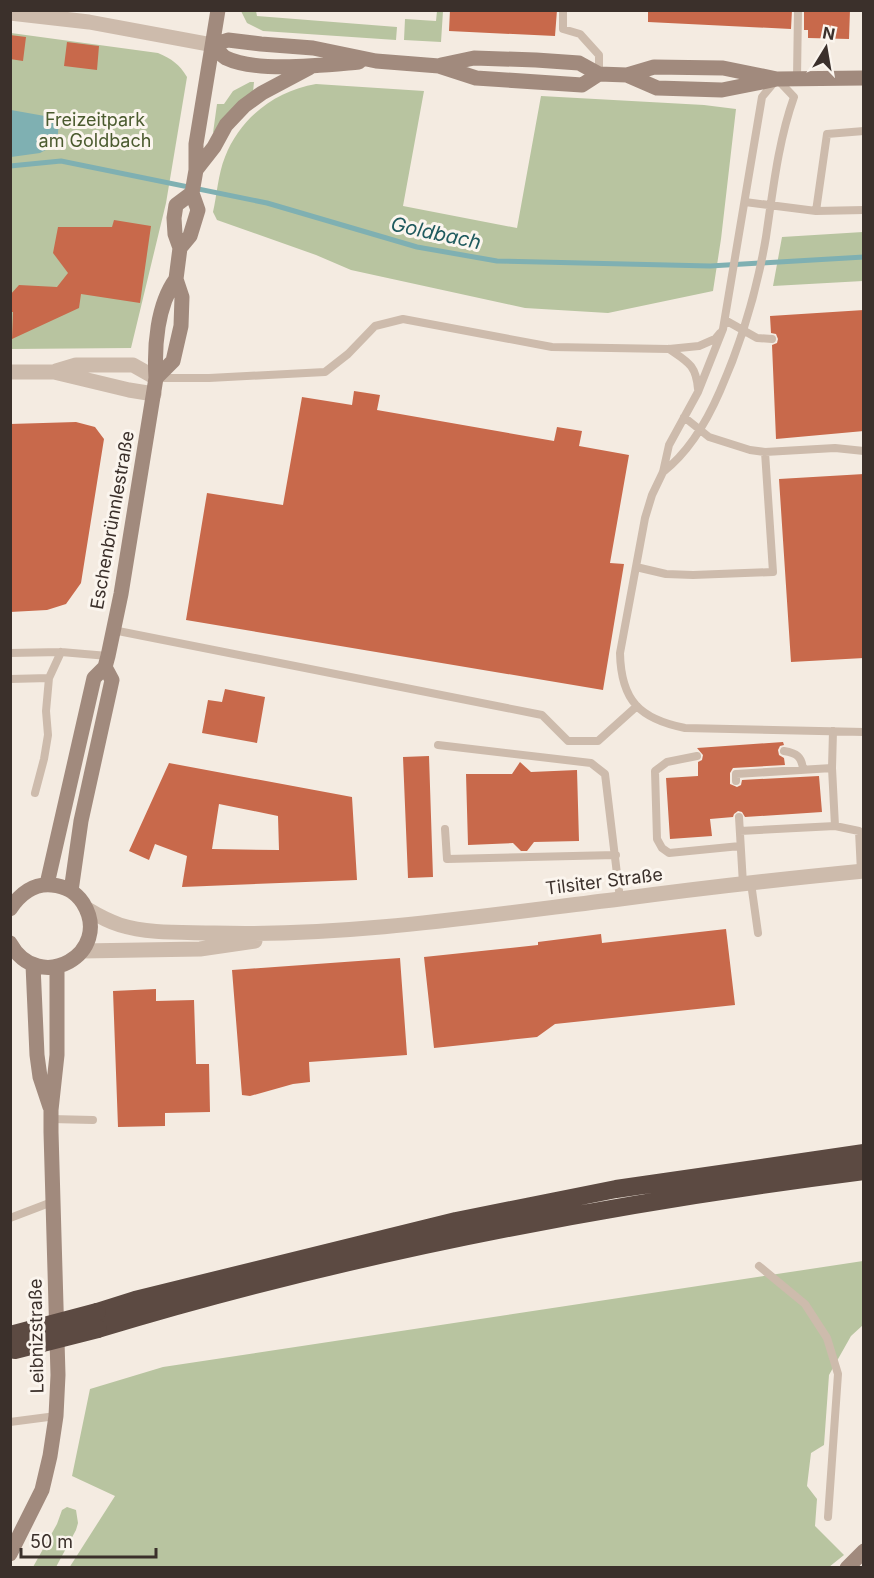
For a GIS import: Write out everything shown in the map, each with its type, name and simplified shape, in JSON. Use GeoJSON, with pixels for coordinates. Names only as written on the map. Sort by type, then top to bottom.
{"type":"FeatureCollection","features":[{"type":"Feature","properties":{"kind":"highway"},"geometry":{"type":"LineString","coordinates":[[98,1321],[135,1300],[456,1221],[616,1189],[864,1153]]}},
{"type":"Feature","properties":{"kind":"highway"},"geometry":{"type":"LineString","coordinates":[[12,1343],[447,1239],[582,1214],[842,1174],[864,1174]]}},
{"type":"Feature","properties":{"kind":"street","name":"Eschenbrünnlestraße"},"geometry":{"type":"LineString","coordinates":[[180,248],[190,237],[198,210],[192,193],[196,170],[196,144],[218,10]]}},
{"type":"Feature","properties":{"kind":"street"},"geometry":{"type":"LineString","coordinates":[[10,13],[28,13],[89,22],[213,45],[228,39],[313,48],[376,61],[439,66],[476,78],[582,85],[599,74]]}},
{"type":"Feature","properties":{"kind":"street"},"geometry":{"type":"LineString","coordinates":[[213,45],[225,57],[259,66],[314,66],[376,61]]}},
{"type":"Feature","properties":{"kind":"street"},"geometry":{"type":"LineString","coordinates":[[439,66],[474,58],[536,60],[579,63],[599,74],[627,75],[654,68],[691,67],[723,68],[777,79]]}},
{"type":"Feature","properties":{"kind":"street"},"geometry":{"type":"LineString","coordinates":[[196,170],[214,147],[226,125],[244,106],[262,93],[314,66]]}},
{"type":"Feature","properties":{"kind":"street"},"geometry":{"type":"LineString","coordinates":[[627,75],[657,88],[706,90],[722,90],[777,79],[864,78]]}},
{"type":"Feature","properties":{"kind":"street","name":"Eschenbrünnlestraße"},"geometry":{"type":"LineString","coordinates":[[70,891],[81,821],[112,680],[107,662],[156,378],[155,359],[165,299],[176,279],[180,248],[174,218],[176,205],[192,193]]}},
{"type":"Feature","properties":{"kind":"street"},"geometry":{"type":"LineString","coordinates":[[54,372],[76,365],[122,364],[133,365],[156,378]]}},
{"type":"Feature","properties":{"kind":"street"},"geometry":{"type":"LineString","coordinates":[[10,372],[54,372],[153,394]]}},
{"type":"Feature","properties":{"kind":"street","name":"Eschenbrünnlestraße"},"geometry":{"type":"LineString","coordinates":[[47,884],[94,678],[107,662]]}},
{"type":"Feature","properties":{"kind":"street","name":"Tilsiter Straße"},"geometry":{"type":"LineString","coordinates":[[87,909],[119,925],[165,931],[247,934],[349,928],[514,913],[747,883],[862,872]]}},
{"type":"Feature","properties":{"kind":"street"},"geometry":{"type":"LineString","coordinates":[[10,909],[16,899],[35,886],[47,884],[59,886],[80,899],[87,909],[90,931],[82,951],[75,958],[57,967],[45,968],[33,965],[22,958],[12,947]]}},
{"type":"Feature","properties":{"kind":"street","name":"Tilsiter Straße"},"geometry":{"type":"LineString","coordinates":[[82,951],[200,949],[349,928]]}},
{"type":"Feature","properties":{"kind":"street","name":"Leibnizstraße"},"geometry":{"type":"LineString","coordinates":[[33,965],[37,1055],[40,1077],[51,1115]]}},
{"type":"Feature","properties":{"kind":"street","name":"Leibnizstraße"},"geometry":{"type":"LineString","coordinates":[[10,1554],[42,1490],[56,1416],[58,1375],[51,1115],[57,1055],[57,967]]}},
{"type":"Feature","properties":{"kind":"street"},"geometry":{"type":"LineString","coordinates":[[847,1568],[864,1551]]}},
{"type":"Feature","properties":{"kind":"lane"},"geometry":{"type":"LineString","coordinates":[[563,10],[563,29],[580,34],[599,55],[599,74]]}},
{"type":"Feature","properties":{"kind":"lane"},"geometry":{"type":"LineString","coordinates":[[797,78],[798,10]]}},
{"type":"Feature","properties":{"kind":"lane"},"geometry":{"type":"LineString","coordinates":[[663,472],[677,461],[714,406],[744,331],[765,237],[785,123],[794,97],[777,79],[762,97],[724,325],[698,392],[669,445],[663,472],[645,519],[620,653],[620,672],[627,692],[637,706],[646,716],[661,722],[686,728],[864,732]]}},
{"type":"Feature","properties":{"kind":"lane"},"geometry":{"type":"LineString","coordinates":[[816,211],[827,134],[864,131]]}},
{"type":"Feature","properties":{"kind":"lane"},"geometry":{"type":"LineString","coordinates":[[745,202],[816,211],[864,210]]}},
{"type":"Feature","properties":{"kind":"lane"},"geometry":{"type":"LineString","coordinates":[[156,378],[209,378],[325,372],[348,354],[375,326],[403,319],[552,347],[669,349],[699,346],[715,339],[724,325]]}},
{"type":"Feature","properties":{"kind":"lane"},"geometry":{"type":"LineString","coordinates":[[724,325],[757,338],[772,339]]}},
{"type":"Feature","properties":{"kind":"lane"},"geometry":{"type":"LineString","coordinates":[[669,349],[692,365],[697,375],[698,392]]}},
{"type":"Feature","properties":{"kind":"lane"},"geometry":{"type":"LineString","coordinates":[[684,417],[710,437],[750,450],[765,452],[835,448],[864,451]]}},
{"type":"Feature","properties":{"kind":"lane"},"geometry":{"type":"LineString","coordinates":[[636,567],[666,574],[693,575],[773,572],[765,452]]}},
{"type":"Feature","properties":{"kind":"lane"},"geometry":{"type":"LineString","coordinates":[[113,630],[542,715],[568,741],[598,741],[637,706]]}},
{"type":"Feature","properties":{"kind":"lane"},"geometry":{"type":"LineString","coordinates":[[10,653],[61,652],[107,662]]}},
{"type":"Feature","properties":{"kind":"lane"},"geometry":{"type":"LineString","coordinates":[[34,793],[48,735],[46,711],[49,678],[61,652]]}},
{"type":"Feature","properties":{"kind":"lane"},"geometry":{"type":"LineString","coordinates":[[10,679],[49,678]]}},
{"type":"Feature","properties":{"kind":"lane"},"geometry":{"type":"LineString","coordinates":[[833,731],[835,825]]}},
{"type":"Feature","properties":{"kind":"lane"},"geometry":{"type":"LineString","coordinates":[[438,745],[591,763],[605,774],[620,898]]}},
{"type":"Feature","properties":{"kind":"lane"},"geometry":{"type":"LineString","coordinates":[[784,751],[795,753],[800,758],[803,770]]}},
{"type":"Feature","properties":{"kind":"lane"},"geometry":{"type":"LineString","coordinates":[[697,756],[667,762],[655,771],[657,839],[662,848],[669,853],[741,846]]}},
{"type":"Feature","properties":{"kind":"lane"},"geometry":{"type":"LineString","coordinates":[[736,781],[736,774],[832,768]]}},
{"type":"Feature","properties":{"kind":"lane"},"geometry":{"type":"LineString","coordinates":[[739,817],[747,883],[758,933]]}},
{"type":"Feature","properties":{"kind":"lane"},"geometry":{"type":"LineString","coordinates":[[740,831],[835,825],[858,831],[862,872]]}},
{"type":"Feature","properties":{"kind":"lane"},"geometry":{"type":"LineString","coordinates":[[445,829],[447,860],[616,855]]}},
{"type":"Feature","properties":{"kind":"lane"},"geometry":{"type":"LineString","coordinates":[[51,1115],[93,1120]]}},
{"type":"Feature","properties":{"kind":"lane"},"geometry":{"type":"LineString","coordinates":[[10,1218],[52,1202]]}},
{"type":"Feature","properties":{"kind":"lane"},"geometry":{"type":"LineString","coordinates":[[759,1266],[805,1304],[827,1338],[838,1374],[828,1517]]}},
{"type":"Feature","properties":{"kind":"lane"},"geometry":{"type":"LineString","coordinates":[[10,1422],[56,1416]]}},
{"type":"Feature","properties":{"kind":"green space"},"geometry":{"type":"Polygon","coordinates":[[[241,11],[256,11],[257,16],[397,27],[396,40],[263,31],[247,23],[241,11]]]}},
{"type":"Feature","properties":{"kind":"green space"},"geometry":{"type":"Polygon","coordinates":[[[437,11],[443,11],[441,42],[404,40],[405,19],[436,21],[437,11]]]}},
{"type":"Feature","properties":{"kind":"green space","name":"Freizeitpark am Goldbach"},"geometry":{"type":"Polygon","coordinates":[[[11,33],[158,53],[175,62],[187,77],[166,203],[131,348],[11,349],[11,33]]]}},
{"type":"Feature","properties":{"kind":"green space"},"geometry":{"type":"Polygon","coordinates":[[[254,82],[253,92],[213,133],[217,104],[224,104],[233,91],[254,82]]]}},
{"type":"Feature","properties":{"kind":"green space"},"geometry":{"type":"Polygon","coordinates":[[[316,84],[424,91],[403,206],[517,228],[541,96],[704,105],[736,109],[713,291],[608,313],[525,308],[351,270],[316,255],[217,220],[213,212],[221,170],[225,157],[240,130],[273,100],[316,84]]]}},
{"type":"Feature","properties":{"kind":"green space"},"geometry":{"type":"Polygon","coordinates":[[[863,232],[863,281],[773,286],[782,237],[863,232]]]}},
{"type":"Feature","properties":{"kind":"green space"},"geometry":{"type":"Polygon","coordinates":[[[863,1261],[863,1325],[851,1336],[829,1375],[824,1445],[811,1453],[807,1486],[817,1499],[815,1526],[844,1555],[829,1567],[69,1568],[115,1496],[72,1476],[90,1389],[163,1367],[863,1261]]]}},
{"type":"Feature","properties":{"kind":"green space"},"geometry":{"type":"Polygon","coordinates":[[[67,1507],[76,1510],[78,1523],[56,1567],[33,1567],[57,1524],[62,1510],[67,1507]]]}},
{"type":"Feature","properties":{"kind":"water"},"geometry":{"type":"Polygon","coordinates":[[[11,110],[56,118],[59,121],[57,144],[40,153],[11,157],[11,110]]]}},
{"type":"Feature","properties":{"kind":"building"},"geometry":{"type":"Polygon","coordinates":[[[450,10],[557,10],[555,36],[449,31],[450,10]]]}},
{"type":"Feature","properties":{"kind":"building"},"geometry":{"type":"Polygon","coordinates":[[[648,10],[792,10],[791,29],[648,22],[648,10]]]}},
{"type":"Feature","properties":{"kind":"building"},"geometry":{"type":"Polygon","coordinates":[[[804,10],[850,10],[849,39],[808,38],[808,30],[804,30],[804,10]]]}},
{"type":"Feature","properties":{"kind":"building"},"geometry":{"type":"Polygon","coordinates":[[[10,35],[26,37],[23,61],[10,59],[10,35]]]}},
{"type":"Feature","properties":{"kind":"building"},"geometry":{"type":"Polygon","coordinates":[[[67,42],[99,46],[97,70],[64,66],[67,42]]]}},
{"type":"Feature","properties":{"kind":"building"},"geometry":{"type":"Polygon","coordinates":[[[114,220],[151,226],[140,303],[81,294],[79,308],[12,339],[13,312],[10,312],[10,295],[19,285],[57,287],[68,273],[53,253],[58,227],[112,227],[114,220]]]}},
{"type":"Feature","properties":{"kind":"building"},"geometry":{"type":"Polygon","coordinates":[[[864,310],[864,431],[776,439],[772,345],[777,343],[778,339],[776,334],[771,333],[770,316],[864,310]]]}},
{"type":"Feature","properties":{"kind":"building"},"geometry":{"type":"Polygon","coordinates":[[[354,391],[380,395],[377,410],[554,441],[557,427],[582,431],[579,446],[629,455],[610,563],[624,564],[603,690],[186,620],[207,493],[283,505],[302,397],[352,405],[354,391]]]}},
{"type":"Feature","properties":{"kind":"building"},"geometry":{"type":"Polygon","coordinates":[[[76,422],[95,427],[104,439],[81,583],[66,604],[47,610],[10,612],[10,424],[76,422]]]}},
{"type":"Feature","properties":{"kind":"building"},"geometry":{"type":"Polygon","coordinates":[[[864,474],[864,658],[791,662],[779,479],[864,474]]]}},
{"type":"Feature","properties":{"kind":"building"},"geometry":{"type":"Polygon","coordinates":[[[225,689],[265,697],[257,743],[202,733],[208,700],[222,702],[225,689]]]}},
{"type":"Feature","properties":{"kind":"building"},"geometry":{"type":"Polygon","coordinates":[[[783,742],[784,745],[778,750],[779,755],[784,758],[785,765],[733,768],[730,773],[730,784],[737,787],[741,785],[742,780],[819,776],[822,812],[745,817],[742,812],[738,811],[733,817],[710,819],[712,836],[670,839],[666,778],[698,776],[698,762],[702,760],[703,755],[697,748],[783,742]]]}},
{"type":"Feature","properties":{"kind":"building"},"geometry":{"type":"Polygon","coordinates":[[[429,756],[433,877],[408,878],[403,757],[429,756]]]}},
{"type":"Feature","properties":{"kind":"building"},"geometry":{"type":"Polygon","coordinates":[[[520,762],[531,772],[577,770],[579,841],[534,842],[527,851],[521,851],[513,843],[468,845],[466,774],[512,774],[520,762]]]}},
{"type":"Feature","properties":{"kind":"building"},"geometry":{"type":"Polygon","coordinates":[[[169,763],[352,797],[357,880],[182,887],[187,856],[155,844],[149,860],[129,851],[169,763]],[[219,804],[212,849],[279,850],[278,816],[219,804]]]}},
{"type":"Feature","properties":{"kind":"building"},"geometry":{"type":"Polygon","coordinates":[[[726,929],[735,1005],[555,1024],[537,1037],[434,1048],[424,957],[538,945],[538,942],[601,934],[602,943],[726,929]]]}},
{"type":"Feature","properties":{"kind":"building"},"geometry":{"type":"Polygon","coordinates":[[[400,958],[407,1055],[309,1062],[310,1082],[293,1084],[250,1096],[242,1095],[232,970],[400,958]]]}},
{"type":"Feature","properties":{"kind":"building"},"geometry":{"type":"Polygon","coordinates":[[[156,989],[156,1001],[194,1000],[196,1064],[209,1064],[210,1112],[165,1113],[165,1126],[118,1127],[113,991],[156,989]]]}},
{"type":"Feature","properties":{"kind":"waterway","name":"Goldbach"},"geometry":{"type":"LineString","coordinates":[[10,166],[61,161],[267,203],[417,247],[497,261],[710,266],[864,257]]}}]}
